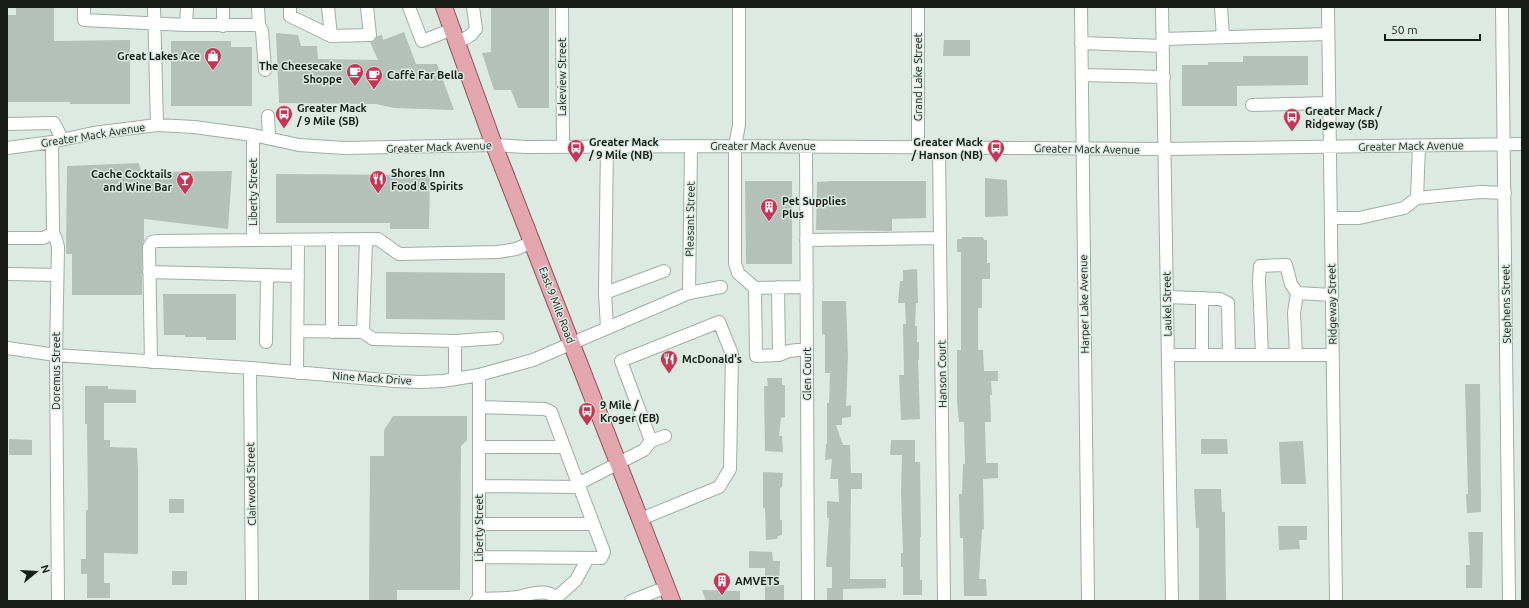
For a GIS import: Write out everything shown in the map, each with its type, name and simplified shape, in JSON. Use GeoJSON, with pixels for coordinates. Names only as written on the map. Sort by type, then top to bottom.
{"type":"FeatureCollection","features":[{"type":"Feature","properties":{"kind":"main road","name":"East 9 Mile Road"},"geometry":{"type":"LineString","coordinates":[[444,7],[494,145],[670,594]]}},
{"type":"Feature","properties":{"kind":"street"},"geometry":{"type":"LineString","coordinates":[[84,7],[84,20],[186,25],[259,25]]}},
{"type":"Feature","properties":{"kind":"street"},"geometry":{"type":"LineString","coordinates":[[154,7],[157,125]]}},
{"type":"Feature","properties":{"kind":"street"},"geometry":{"type":"LineString","coordinates":[[186,25],[187,7]]}},
{"type":"Feature","properties":{"kind":"street"},"geometry":{"type":"LineString","coordinates":[[223,7],[223,26]]}},
{"type":"Feature","properties":{"kind":"street"},"geometry":{"type":"LineString","coordinates":[[258,7],[259,25],[262,31],[265,70]]}},
{"type":"Feature","properties":{"kind":"street"},"geometry":{"type":"LineString","coordinates":[[290,7],[290,16],[331,36],[370,35],[367,7]]}},
{"type":"Feature","properties":{"kind":"street"},"geometry":{"type":"LineString","coordinates":[[328,7],[331,36]]}},
{"type":"Feature","properties":{"kind":"street"},"geometry":{"type":"LineString","coordinates":[[410,7],[422,40],[471,35],[476,29],[473,7]]}},
{"type":"Feature","properties":{"kind":"street","name":"Lakeview Street"},"geometry":{"type":"LineString","coordinates":[[562,7],[563,146]]}},
{"type":"Feature","properties":{"kind":"street"},"geometry":{"type":"LineString","coordinates":[[739,7],[739,125],[735,146],[735,263],[738,273],[755,288],[807,287]]}},
{"type":"Feature","properties":{"kind":"street","name":"Grand Lake Street"},"geometry":{"type":"LineString","coordinates":[[918,7],[918,147]]}},
{"type":"Feature","properties":{"kind":"street","name":"Harper Lake Avenue"},"geometry":{"type":"LineString","coordinates":[[1081,7],[1088,601]]}},
{"type":"Feature","properties":{"kind":"street","name":"Laukel Street"},"geometry":{"type":"LineString","coordinates":[[1162,7],[1172,601]]}},
{"type":"Feature","properties":{"kind":"street"},"geometry":{"type":"LineString","coordinates":[[1221,7],[1222,37]]}},
{"type":"Feature","properties":{"kind":"street","name":"Ridgeway Street"},"geometry":{"type":"LineString","coordinates":[[1328,7],[1336,601]]}},
{"type":"Feature","properties":{"kind":"street","name":"Stephens Street"},"geometry":{"type":"LineString","coordinates":[[1502,7],[1505,145],[1509,601]]}},
{"type":"Feature","properties":{"kind":"street"},"geometry":{"type":"LineString","coordinates":[[1081,43],[1163,42],[1222,37],[1328,34]]}},
{"type":"Feature","properties":{"kind":"street"},"geometry":{"type":"LineString","coordinates":[[1082,75],[1164,77]]}},
{"type":"Feature","properties":{"kind":"street"},"geometry":{"type":"LineString","coordinates":[[1252,105],[1329,103]]}},
{"type":"Feature","properties":{"kind":"street"},"geometry":{"type":"LineString","coordinates":[[268,116],[268,138]]}},
{"type":"Feature","properties":{"kind":"street"},"geometry":{"type":"LineString","coordinates":[[7,124],[54,123],[57,141]]}},
{"type":"Feature","properties":{"kind":"street","name":"Greater Mack Avenue"},"geometry":{"type":"LineString","coordinates":[[7,148],[57,141],[93,133],[157,125],[194,127],[253,135],[299,145],[344,148],[494,145],[526,147],[806,146],[1165,149],[1522,144]]}},
{"type":"Feature","properties":{"kind":"street","name":"Liberty Street"},"geometry":{"type":"LineString","coordinates":[[253,135],[253,240],[378,239],[399,254],[507,251],[532,242]]}},
{"type":"Feature","properties":{"kind":"street","name":"Doremus Street"},"geometry":{"type":"LineString","coordinates":[[57,141],[53,233],[58,247],[56,355],[58,601]]}},
{"type":"Feature","properties":{"kind":"street"},"geometry":{"type":"LineString","coordinates":[[607,146],[605,293],[607,328]]}},
{"type":"Feature","properties":{"kind":"street","name":"Pleasant Street"},"geometry":{"type":"LineString","coordinates":[[689,292],[692,146]]}},
{"type":"Feature","properties":{"kind":"street","name":"Glen Court"},"geometry":{"type":"LineString","coordinates":[[806,146],[808,601]]}},
{"type":"Feature","properties":{"kind":"street"},"geometry":{"type":"LineString","coordinates":[[1417,198],[1419,146]]}},
{"type":"Feature","properties":{"kind":"street","name":"Hanson Court"},"geometry":{"type":"LineString","coordinates":[[939,147],[944,601]]}},
{"type":"Feature","properties":{"kind":"street"},"geometry":{"type":"LineString","coordinates":[[1331,218],[1359,218],[1404,208],[1417,198],[1480,192],[1505,193]]}},
{"type":"Feature","properties":{"kind":"street"},"geometry":{"type":"LineString","coordinates":[[7,238],[43,238],[53,233]]}},
{"type":"Feature","properties":{"kind":"street"},"geometry":{"type":"LineString","coordinates":[[806,240],[940,238]]}},
{"type":"Feature","properties":{"kind":"street"},"geometry":{"type":"LineString","coordinates":[[332,239],[332,332]]}},
{"type":"Feature","properties":{"kind":"street"},"geometry":{"type":"LineString","coordinates":[[363,332],[366,239]]}},
{"type":"Feature","properties":{"kind":"street"},"geometry":{"type":"LineString","coordinates":[[151,362],[149,247],[152,242],[253,240]]}},
{"type":"Feature","properties":{"kind":"street"},"geometry":{"type":"LineString","coordinates":[[297,372],[298,240]]}},
{"type":"Feature","properties":{"kind":"street"},"geometry":{"type":"LineString","coordinates":[[1262,355],[1259,280],[1260,266],[1286,265],[1290,284],[1297,293],[1294,313],[1296,355]]}},
{"type":"Feature","properties":{"kind":"street"},"geometry":{"type":"LineString","coordinates":[[605,293],[664,271]]}},
{"type":"Feature","properties":{"kind":"street"},"geometry":{"type":"LineString","coordinates":[[149,272],[298,276]]}},
{"type":"Feature","properties":{"kind":"street"},"geometry":{"type":"LineString","coordinates":[[7,274],[57,275]]}},
{"type":"Feature","properties":{"kind":"street"},"geometry":{"type":"LineString","coordinates":[[266,342],[267,275]]}},
{"type":"Feature","properties":{"kind":"street","name":"Nine Mack Drive"},"geometry":{"type":"LineString","coordinates":[[7,348],[56,355],[250,368],[421,382],[479,375],[533,360],[689,292],[721,287]]}},
{"type":"Feature","properties":{"kind":"street"},"geometry":{"type":"LineString","coordinates":[[755,288],[756,356],[779,356],[789,351],[807,349]]}},
{"type":"Feature","properties":{"kind":"street"},"geometry":{"type":"LineString","coordinates":[[778,288],[779,356]]}},
{"type":"Feature","properties":{"kind":"street"},"geometry":{"type":"LineString","coordinates":[[1297,293],[1332,295]]}},
{"type":"Feature","properties":{"kind":"street"},"geometry":{"type":"LineString","coordinates":[[1167,297],[1220,299],[1228,303],[1229,355]]}},
{"type":"Feature","properties":{"kind":"street"},"geometry":{"type":"LineString","coordinates":[[1202,298],[1202,355]]}},
{"type":"Feature","properties":{"kind":"street"},"geometry":{"type":"LineString","coordinates":[[641,519],[719,488],[730,469],[732,354],[718,322],[620,361],[651,441]]}},
{"type":"Feature","properties":{"kind":"street"},"geometry":{"type":"LineString","coordinates":[[298,332],[363,332],[373,339],[455,341],[497,338]]}},
{"type":"Feature","properties":{"kind":"street"},"geometry":{"type":"LineString","coordinates":[[455,341],[455,378]]}},
{"type":"Feature","properties":{"kind":"street"},"geometry":{"type":"LineString","coordinates":[[1168,355],[1333,355]]}},
{"type":"Feature","properties":{"kind":"street","name":"Clairwood Street"},"geometry":{"type":"LineString","coordinates":[[250,368],[252,601]]}},
{"type":"Feature","properties":{"kind":"street","name":"Liberty Street"},"geometry":{"type":"LineString","coordinates":[[479,375],[480,558],[478,600],[517,597],[532,593],[548,594],[557,599]]}},
{"type":"Feature","properties":{"kind":"street"},"geometry":{"type":"LineString","coordinates":[[479,407],[545,409],[551,412],[604,552],[601,558],[480,558]]}},
{"type":"Feature","properties":{"kind":"street"},"geometry":{"type":"LineString","coordinates":[[479,486],[579,485],[618,462],[644,450],[651,441],[665,436]]}},
{"type":"Feature","properties":{"kind":"street"},"geometry":{"type":"LineString","coordinates":[[479,446],[564,447]]}},
{"type":"Feature","properties":{"kind":"street"},"geometry":{"type":"LineString","coordinates":[[479,524],[593,524]]}},
{"type":"Feature","properties":{"kind":"street"},"geometry":{"type":"LineString","coordinates":[[557,599],[576,580],[588,558]]}},
{"type":"Feature","properties":{"kind":"street"},"geometry":{"type":"LineString","coordinates":[[631,601],[670,594]]}},
{"type":"Feature","properties":{"kind":"building"},"geometry":{"type":"Polygon","coordinates":[[[491,7],[549,7],[549,108],[518,108],[511,90],[494,90],[482,53],[491,52],[491,7]]]}},
{"type":"Feature","properties":{"kind":"building"},"geometry":{"type":"Polygon","coordinates":[[[16,8],[54,8],[54,41],[130,40],[130,104],[7,102],[7,15],[16,15],[16,8]]]}},
{"type":"Feature","properties":{"kind":"building"},"geometry":{"type":"Polygon","coordinates":[[[404,32],[416,64],[437,64],[454,110],[394,108],[376,104],[279,103],[276,33],[298,35],[301,46],[317,46],[318,59],[378,60],[370,42],[374,41],[377,36],[382,35],[383,40],[404,32]]]}},
{"type":"Feature","properties":{"kind":"building"},"geometry":{"type":"Polygon","coordinates":[[[944,40],[970,40],[970,56],[943,56],[944,40]]]}},
{"type":"Feature","properties":{"kind":"building"},"geometry":{"type":"Polygon","coordinates":[[[171,41],[231,41],[231,47],[252,47],[252,106],[171,106],[171,41]]]}},
{"type":"Feature","properties":{"kind":"building"},"geometry":{"type":"Polygon","coordinates":[[[1243,56],[1308,56],[1308,85],[1237,86],[1237,106],[1182,106],[1182,65],[1208,65],[1208,62],[1243,62],[1243,56]]]}},
{"type":"Feature","properties":{"kind":"building"},"geometry":{"type":"Polygon","coordinates":[[[139,163],[141,172],[232,171],[228,229],[144,219],[144,241],[142,247],[142,295],[72,295],[72,254],[66,254],[67,166],[139,163]]]}},
{"type":"Feature","properties":{"kind":"building"},"geometry":{"type":"Polygon","coordinates":[[[276,174],[430,175],[429,229],[390,229],[390,223],[276,223],[276,174]]]}},
{"type":"Feature","properties":{"kind":"building"},"geometry":{"type":"Polygon","coordinates":[[[985,178],[1007,180],[1008,216],[985,217],[985,178]]]}},
{"type":"Feature","properties":{"kind":"building","name":"Pet Supplies Plus"},"geometry":{"type":"Polygon","coordinates":[[[745,181],[792,181],[792,264],[746,264],[745,181]]]}},
{"type":"Feature","properties":{"kind":"building"},"geometry":{"type":"Polygon","coordinates":[[[926,181],[926,218],[892,219],[892,231],[816,230],[817,182],[926,181]]]}},
{"type":"Feature","properties":{"kind":"building"},"geometry":{"type":"Polygon","coordinates":[[[962,237],[983,237],[984,240],[987,240],[987,263],[990,263],[990,279],[982,279],[982,308],[978,308],[978,350],[983,350],[984,371],[998,371],[998,381],[991,381],[991,422],[985,422],[986,463],[998,463],[998,478],[983,479],[984,529],[982,530],[979,579],[986,579],[987,596],[964,596],[963,538],[960,538],[959,494],[962,494],[963,464],[965,464],[964,422],[959,422],[957,401],[957,350],[961,350],[961,252],[957,252],[957,239],[962,239],[962,237]]]}},
{"type":"Feature","properties":{"kind":"building"},"geometry":{"type":"Polygon","coordinates":[[[917,269],[918,303],[916,303],[915,326],[917,326],[917,342],[919,342],[918,360],[920,419],[901,420],[899,375],[904,375],[903,324],[906,324],[905,303],[898,303],[900,281],[903,281],[903,270],[917,269]]]}},
{"type":"Feature","properties":{"kind":"building"},"geometry":{"type":"Polygon","coordinates":[[[386,272],[505,273],[505,320],[386,319],[386,272]]]}},
{"type":"Feature","properties":{"kind":"building"},"geometry":{"type":"Polygon","coordinates":[[[163,294],[236,294],[236,340],[206,340],[206,337],[164,335],[163,294]]]}},
{"type":"Feature","properties":{"kind":"building"},"geometry":{"type":"Polygon","coordinates":[[[822,301],[846,301],[848,356],[846,406],[851,405],[851,417],[842,418],[842,425],[836,425],[843,445],[850,445],[851,473],[862,473],[862,489],[851,489],[850,579],[886,579],[886,588],[843,589],[843,601],[827,601],[827,588],[832,588],[832,567],[826,567],[829,518],[827,518],[827,501],[839,502],[838,479],[830,479],[832,459],[825,460],[827,444],[827,403],[829,403],[830,373],[825,373],[825,335],[822,334],[822,301]]]}},
{"type":"Feature","properties":{"kind":"building"},"geometry":{"type":"Polygon","coordinates":[[[767,378],[782,378],[782,385],[785,385],[785,417],[781,418],[779,436],[782,436],[783,452],[765,451],[764,386],[768,386],[767,378]]]}},
{"type":"Feature","properties":{"kind":"building"},"geometry":{"type":"Polygon","coordinates":[[[1465,384],[1480,384],[1481,512],[1467,513],[1466,494],[1468,494],[1465,384]]]}},
{"type":"Feature","properties":{"kind":"building"},"geometry":{"type":"Polygon","coordinates":[[[85,386],[108,386],[108,389],[136,390],[136,403],[104,403],[104,440],[110,440],[110,447],[137,448],[138,470],[138,554],[104,553],[104,583],[110,583],[110,598],[87,598],[87,574],[81,574],[81,559],[86,559],[86,510],[88,510],[85,386]]]}},
{"type":"Feature","properties":{"kind":"building"},"geometry":{"type":"Polygon","coordinates":[[[393,416],[467,416],[467,440],[461,446],[460,590],[397,590],[397,601],[369,601],[370,456],[384,456],[384,430],[393,416]]]}},
{"type":"Feature","properties":{"kind":"building"},"geometry":{"type":"Polygon","coordinates":[[[9,439],[32,440],[32,455],[9,455],[9,439]]]}},
{"type":"Feature","properties":{"kind":"building"},"geometry":{"type":"Polygon","coordinates":[[[1201,439],[1227,439],[1228,454],[1201,454],[1201,439]]]}},
{"type":"Feature","properties":{"kind":"building"},"geometry":{"type":"Polygon","coordinates":[[[891,440],[915,440],[915,462],[920,462],[920,580],[922,580],[922,595],[903,595],[903,567],[901,567],[901,553],[903,553],[901,493],[902,455],[890,455],[891,440]]]}},
{"type":"Feature","properties":{"kind":"building"},"geometry":{"type":"Polygon","coordinates":[[[1303,441],[1306,484],[1281,484],[1279,442],[1303,441]]]}},
{"type":"Feature","properties":{"kind":"building"},"geometry":{"type":"Polygon","coordinates":[[[763,472],[783,473],[782,487],[780,488],[780,520],[782,520],[782,535],[778,536],[777,539],[766,540],[765,508],[763,508],[763,472]]]}},
{"type":"Feature","properties":{"kind":"building"},"geometry":{"type":"Polygon","coordinates":[[[1194,489],[1221,489],[1222,512],[1225,512],[1226,601],[1199,601],[1199,528],[1196,528],[1194,489]]]}},
{"type":"Feature","properties":{"kind":"building"},"geometry":{"type":"Polygon","coordinates":[[[169,499],[184,499],[184,513],[169,513],[169,499]]]}},
{"type":"Feature","properties":{"kind":"building"},"geometry":{"type":"Polygon","coordinates":[[[1278,526],[1307,526],[1307,540],[1299,540],[1300,549],[1279,550],[1278,526]]]}},
{"type":"Feature","properties":{"kind":"building"},"geometry":{"type":"Polygon","coordinates":[[[1468,532],[1483,532],[1482,588],[1466,588],[1466,565],[1470,565],[1468,532]]]}},
{"type":"Feature","properties":{"kind":"building"},"geometry":{"type":"Polygon","coordinates":[[[749,551],[772,552],[773,561],[780,561],[779,585],[784,585],[784,600],[765,600],[765,568],[749,568],[749,551]]]}},
{"type":"Feature","properties":{"kind":"building"},"geometry":{"type":"Polygon","coordinates":[[[172,571],[187,571],[187,585],[172,585],[172,571]]]}},
{"type":"Feature","properties":{"kind":"building","name":"AMVETS"},"geometry":{"type":"Polygon","coordinates":[[[702,590],[740,591],[740,601],[706,601],[702,590]]]}},
{"type":"Feature","properties":{"kind":"place","name":"Great Lakes Ace"},"geometry":{"type":"Point","coordinates":[213,71]}},
{"type":"Feature","properties":{"kind":"place","name":"The Cheesecake Shoppe"},"geometry":{"type":"Point","coordinates":[355,87]}},
{"type":"Feature","properties":{"kind":"place","name":"Caffè Far Bella"},"geometry":{"type":"Point","coordinates":[374,90]}},
{"type":"Feature","properties":{"kind":"place","name":"Greater Mack / 9 Mile (SB)"},"geometry":{"type":"Point","coordinates":[284,129]}},
{"type":"Feature","properties":{"kind":"place","name":"Greater Mack / Ridgeway (SB)"},"geometry":{"type":"Point","coordinates":[1292,132]}},
{"type":"Feature","properties":{"kind":"place","name":"Greater Mack / 9 Mile (NB)"},"geometry":{"type":"Point","coordinates":[576,163]}},
{"type":"Feature","properties":{"kind":"place","name":"Greater Mack / Hanson (NB)"},"geometry":{"type":"Point","coordinates":[996,163]}},
{"type":"Feature","properties":{"kind":"place","name":"Shores Inn Food & Spirits"},"geometry":{"type":"Point","coordinates":[378,194]}},
{"type":"Feature","properties":{"kind":"place","name":"Cache Cocktails and Wine Bar"},"geometry":{"type":"Point","coordinates":[185,195]}},
{"type":"Feature","properties":{"kind":"place","name":"Pet Supplies Plus"},"geometry":{"type":"Point","coordinates":[769,222]}},
{"type":"Feature","properties":{"kind":"place","name":"McDonald's"},"geometry":{"type":"Point","coordinates":[669,374]}},
{"type":"Feature","properties":{"kind":"place","name":"9 Mile / Kroger (EB)"},"geometry":{"type":"Point","coordinates":[587,426]}},
{"type":"Feature","properties":{"kind":"place","name":"AMVETS"},"geometry":{"type":"Point","coordinates":[722,596]}}]}
